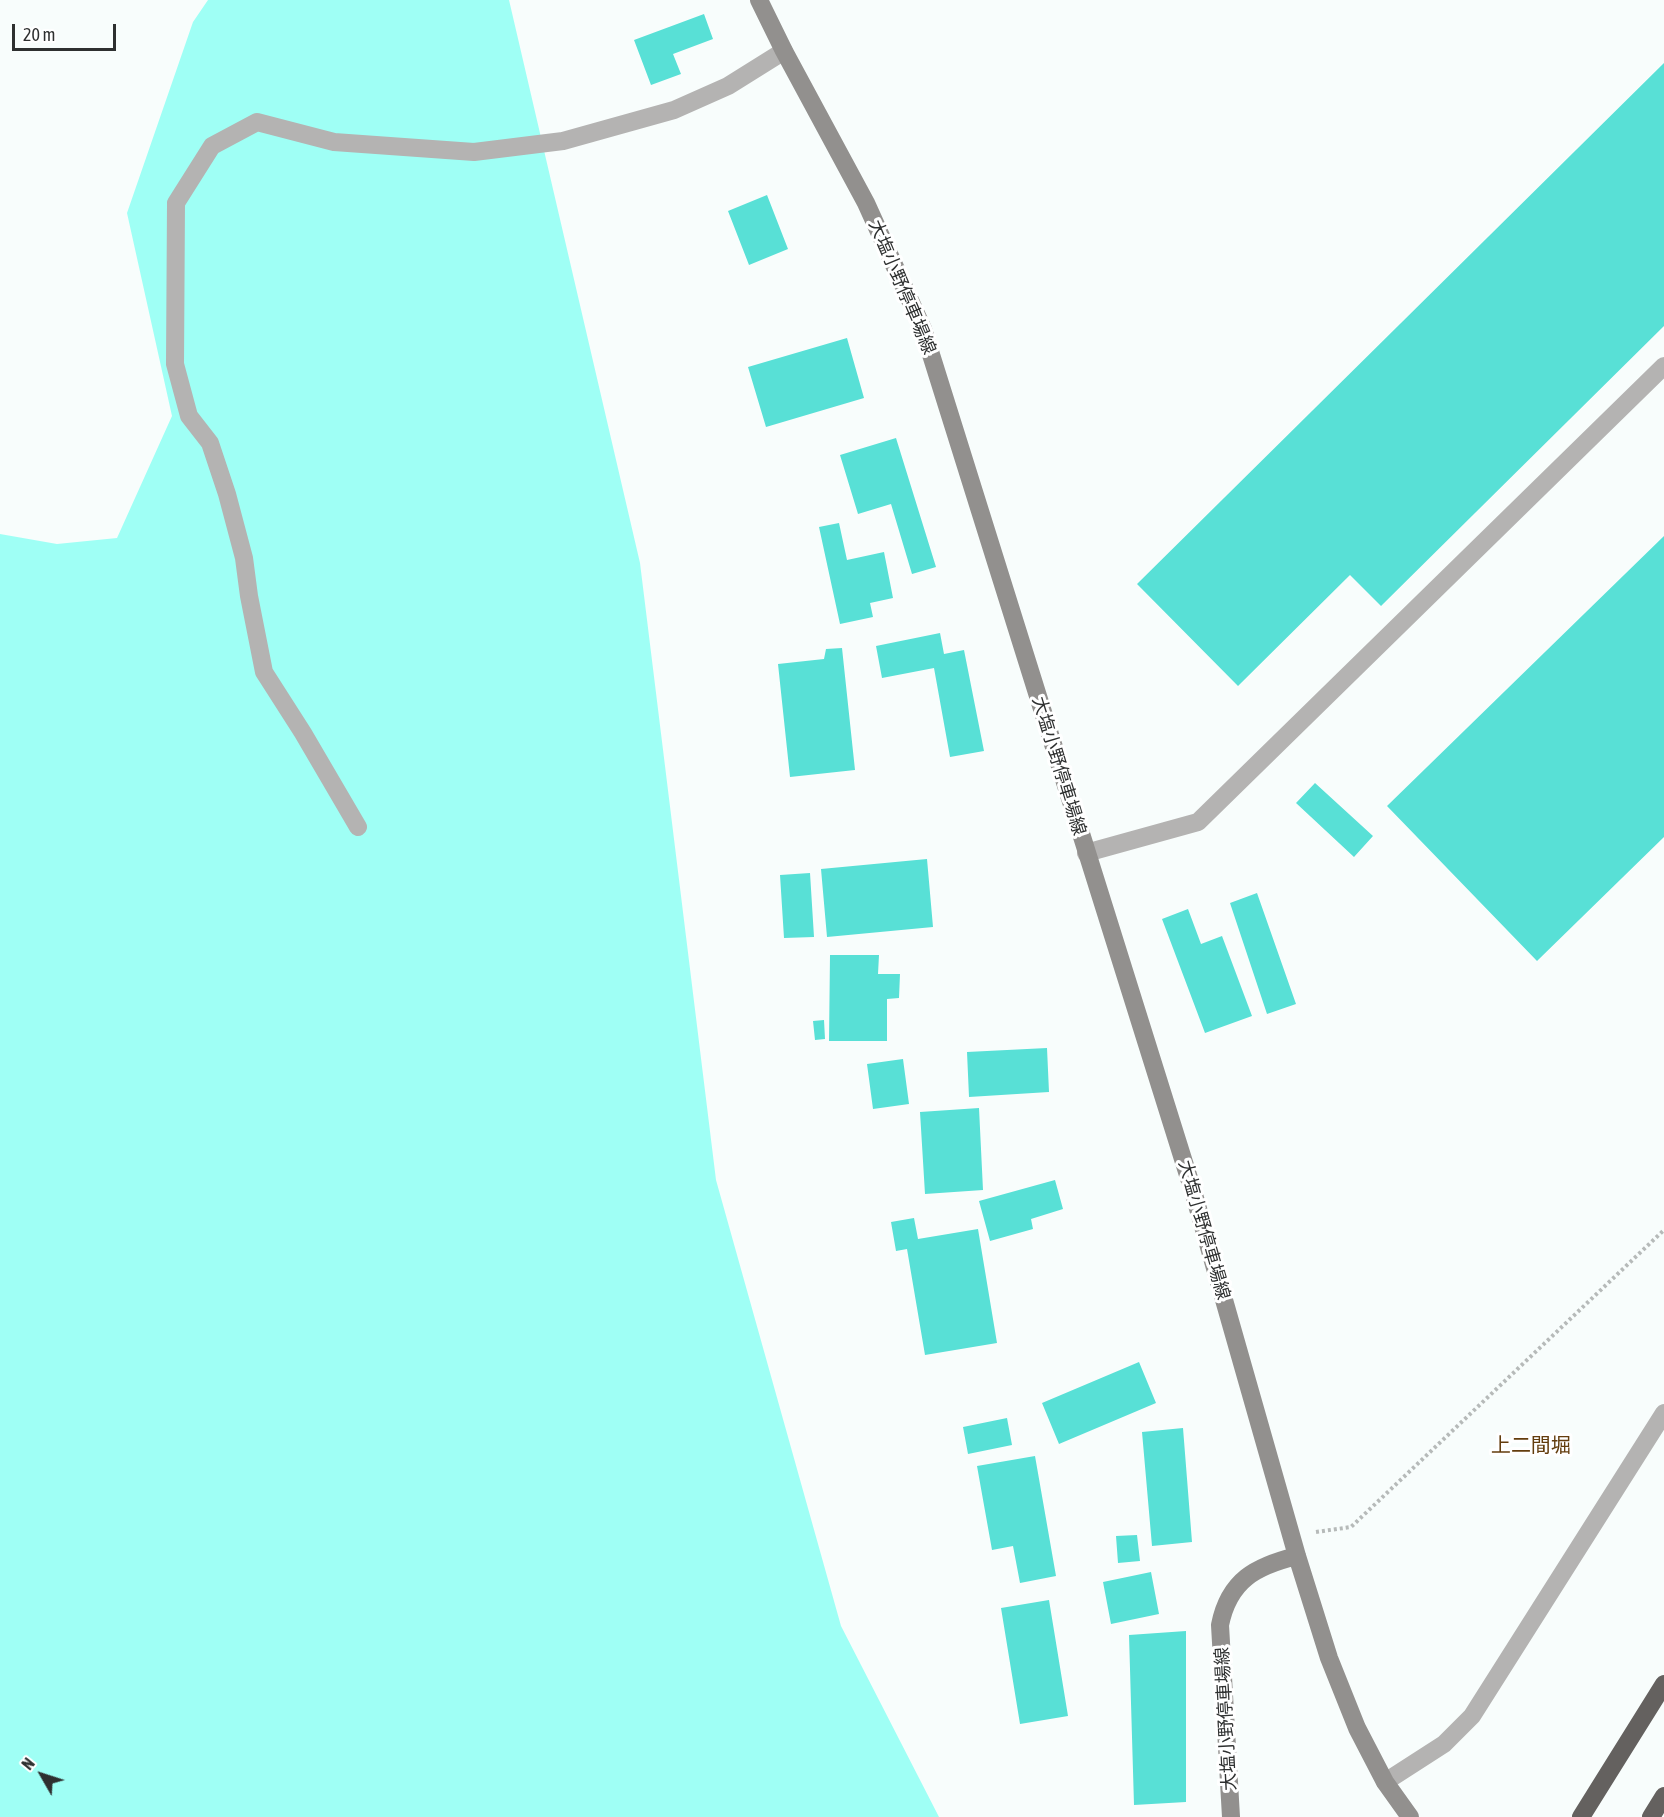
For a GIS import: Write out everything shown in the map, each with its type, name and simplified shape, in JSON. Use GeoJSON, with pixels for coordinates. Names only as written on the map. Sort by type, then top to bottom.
{"type":"FeatureCollection","features":[{"type":"Feature","properties":{"kind":"highway"},"geometry":{"type":"LineString","coordinates":[[1581,1817],[1664,1684]]}},
{"type":"Feature","properties":{"kind":"highway"},"geometry":{"type":"LineString","coordinates":[[1652,1817],[1664,1796]]}},
{"type":"Feature","properties":{"kind":"main road","name":"大塩小野停車場線"},"geometry":{"type":"LineString","coordinates":[[759,0],[866,203],[923,329],[1193,1191],[1297,1556],[1329,1658],[1357,1728],[1385,1782],[1410,1817]]}},
{"type":"Feature","properties":{"kind":"main road","name":"大塩小野停車場線"},"geometry":{"type":"LineString","coordinates":[[1231,1817],[1220,1625],[1223,1610],[1245,1577],[1270,1563],[1297,1556]]}},
{"type":"Feature","properties":{"kind":"street"},"geometry":{"type":"LineString","coordinates":[[358,827],[264,672],[244,558],[227,494],[210,443],[189,416],[175,364],[176,203],[212,146],[257,122],[334,142],[474,152],[563,141],[674,110],[728,86],[784,51]]}},
{"type":"Feature","properties":{"kind":"street"},"geometry":{"type":"LineString","coordinates":[[1086,853],[1198,822],[1664,366]]}},
{"type":"Feature","properties":{"kind":"street"},"geometry":{"type":"LineString","coordinates":[[1385,1782],[1444,1744],[1472,1716],[1664,1413]]}},
{"type":"Feature","properties":{"kind":"path"},"geometry":{"type":"LineString","coordinates":[[1292,1536],[1351,1527],[1664,1230]]}},
{"type":"Feature","properties":{"kind":"shaded area"},"geometry":{"type":"Polygon","coordinates":[[[208,0],[509,0],[640,563],[716,1180],[841,1626],[939,1817],[0,1817],[0,534],[57,544],[117,538],[172,416],[127,213],[193,22],[208,0]]]}},
{"type":"Feature","properties":{"kind":"building"},"geometry":{"type":"Polygon","coordinates":[[[704,14],[713,39],[673,54],[681,74],[651,85],[634,40],[704,14]]]}},
{"type":"Feature","properties":{"kind":"building"},"geometry":{"type":"Polygon","coordinates":[[[1664,63],[1664,326],[1381,606],[1350,575],[1238,686],[1137,584],[1664,63]]]}},
{"type":"Feature","properties":{"kind":"building"},"geometry":{"type":"Polygon","coordinates":[[[767,195],[788,249],[749,265],[728,211],[767,195]]]}},
{"type":"Feature","properties":{"kind":"building"},"geometry":{"type":"Polygon","coordinates":[[[847,338],[864,398],[766,427],[748,367],[847,338]]]}},
{"type":"Feature","properties":{"kind":"building"},"geometry":{"type":"Polygon","coordinates":[[[896,438],[936,567],[912,574],[891,504],[858,514],[840,455],[896,438]]]}},
{"type":"Feature","properties":{"kind":"building"},"geometry":{"type":"Polygon","coordinates":[[[839,523],[847,560],[884,552],[893,598],[870,603],[873,617],[840,624],[819,527],[839,523]]]}},
{"type":"Feature","properties":{"kind":"building"},"geometry":{"type":"Polygon","coordinates":[[[1664,536],[1664,837],[1537,961],[1387,806],[1664,536]]]}},
{"type":"Feature","properties":{"kind":"building"},"geometry":{"type":"Polygon","coordinates":[[[940,633],[944,654],[964,650],[984,751],[950,757],[934,668],[882,678],[876,646],[940,633]]]}},
{"type":"Feature","properties":{"kind":"building"},"geometry":{"type":"Polygon","coordinates":[[[842,648],[855,770],[790,777],[778,664],[824,659],[826,649],[842,648]]]}},
{"type":"Feature","properties":{"kind":"building"},"geometry":{"type":"Polygon","coordinates":[[[1315,783],[1373,836],[1354,857],[1296,803],[1315,783]]]}},
{"type":"Feature","properties":{"kind":"building"},"geometry":{"type":"Polygon","coordinates":[[[927,859],[933,927],[827,937],[821,869],[927,859]]]}},
{"type":"Feature","properties":{"kind":"building"},"geometry":{"type":"Polygon","coordinates":[[[810,873],[814,937],[784,938],[780,875],[810,873]]]}},
{"type":"Feature","properties":{"kind":"building"},"geometry":{"type":"Polygon","coordinates":[[[1257,893],[1296,1004],[1267,1014],[1230,903],[1257,893]]]}},
{"type":"Feature","properties":{"kind":"building"},"geometry":{"type":"Polygon","coordinates":[[[1188,909],[1201,944],[1222,936],[1252,1016],[1205,1033],[1162,919],[1188,909]]]}},
{"type":"Feature","properties":{"kind":"building"},"geometry":{"type":"Polygon","coordinates":[[[830,955],[879,955],[878,974],[900,974],[899,998],[887,999],[887,1041],[829,1041],[830,955]]]}},
{"type":"Feature","properties":{"kind":"building"},"geometry":{"type":"Polygon","coordinates":[[[824,1020],[825,1039],[815,1040],[813,1021],[824,1020]]]}},
{"type":"Feature","properties":{"kind":"building"},"geometry":{"type":"Polygon","coordinates":[[[1047,1048],[1049,1092],[969,1097],[967,1052],[1047,1048]]]}},
{"type":"Feature","properties":{"kind":"building"},"geometry":{"type":"Polygon","coordinates":[[[903,1059],[909,1104],[873,1109],[867,1064],[903,1059]]]}},
{"type":"Feature","properties":{"kind":"building"},"geometry":{"type":"Polygon","coordinates":[[[979,1108],[983,1190],[925,1194],[920,1112],[979,1108]]]}},
{"type":"Feature","properties":{"kind":"building"},"geometry":{"type":"Polygon","coordinates":[[[1055,1180],[1063,1209],[1031,1219],[1033,1229],[990,1241],[979,1201],[1055,1180]]]}},
{"type":"Feature","properties":{"kind":"building"},"geometry":{"type":"Polygon","coordinates":[[[914,1218],[918,1239],[978,1229],[997,1343],[925,1355],[907,1249],[896,1251],[891,1222],[914,1218]]]}},
{"type":"Feature","properties":{"kind":"building"},"geometry":{"type":"Polygon","coordinates":[[[1139,1362],[1156,1403],[1059,1444],[1042,1403],[1139,1362]]]}},
{"type":"Feature","properties":{"kind":"building"},"geometry":{"type":"Polygon","coordinates":[[[1007,1418],[1012,1445],[968,1454],[963,1427],[1007,1418]]]}},
{"type":"Feature","properties":{"kind":"building"},"geometry":{"type":"Polygon","coordinates":[[[1183,1428],[1192,1542],[1152,1546],[1142,1432],[1183,1428]]]}},
{"type":"Feature","properties":{"kind":"building"},"geometry":{"type":"Polygon","coordinates":[[[1035,1456],[1056,1576],[1020,1583],[1013,1546],[992,1550],[977,1466],[1035,1456]]]}},
{"type":"Feature","properties":{"kind":"building"},"geometry":{"type":"Polygon","coordinates":[[[1137,1535],[1140,1561],[1118,1563],[1116,1536],[1137,1535]]]}},
{"type":"Feature","properties":{"kind":"building"},"geometry":{"type":"Polygon","coordinates":[[[1151,1572],[1159,1614],[1111,1624],[1103,1582],[1151,1572]]]}},
{"type":"Feature","properties":{"kind":"building"},"geometry":{"type":"Polygon","coordinates":[[[1049,1600],[1068,1716],[1020,1724],[1001,1608],[1049,1600]]]}},
{"type":"Feature","properties":{"kind":"building"},"geometry":{"type":"Polygon","coordinates":[[[1186,1631],[1186,1802],[1134,1805],[1129,1635],[1186,1631]]]}},
{"type":"Feature","properties":{"kind":"district","name":"上二間堀"},"geometry":{"type":"Point","coordinates":[1531,1446]}}]}
